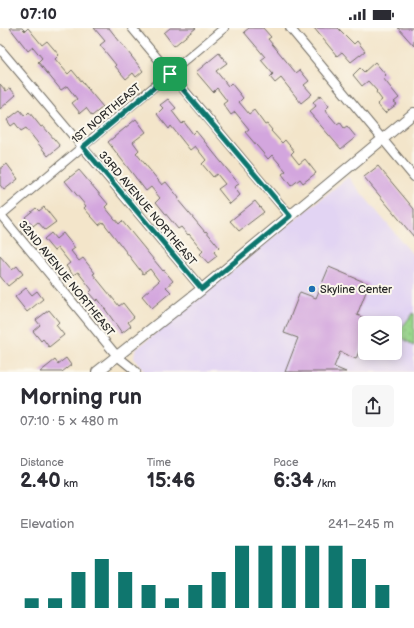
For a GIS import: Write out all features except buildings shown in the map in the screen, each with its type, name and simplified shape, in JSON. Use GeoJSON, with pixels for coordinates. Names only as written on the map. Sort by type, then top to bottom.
{"type":"FeatureCollection","features":[{"type":"Feature","properties":{"kind":"street"},"geometry":{"type":"LineString","coordinates":[[132,28],[290,216]]}},
{"type":"Feature","properties":{"kind":"street","name":"1ST NORTHEAST"},"geometry":{"type":"LineString","coordinates":[[0,214],[83,147],[224,28]]}},
{"type":"Feature","properties":{"kind":"street"},"geometry":{"type":"LineString","coordinates":[[290,28],[414,177]]}},
{"type":"Feature","properties":{"kind":"street","name":"33RD AVENUE NORTHEAST"},"geometry":{"type":"LineString","coordinates":[[0,49],[202,289]]}},
{"type":"Feature","properties":{"kind":"street"},"geometry":{"type":"LineString","coordinates":[[97,372],[202,289],[414,114]]}},
{"type":"Feature","properties":{"kind":"street","name":"32ND AVENUE NORTHEAST"},"geometry":{"type":"LineString","coordinates":[[0,214],[117,356]]}},
{"type":"Feature","properties":{"kind":"street"},"geometry":{"type":"LineString","coordinates":[[117,356],[136,372]]}},
{"type":"Feature","properties":{"kind":"shaded area","name":"Skyline Center"},"geometry":{"type":"Polygon","coordinates":[[[348,177],[414,256],[414,372],[145,372],[134,358],[135,350],[348,177]]]}},
{"type":"Feature","properties":{"kind":"green space"},"geometry":{"type":"Polygon","coordinates":[[[413,313],[414,346],[402,338],[402,327],[413,313]]]}},
{"type":"Feature","properties":{"kind":"place","name":"Skyline Center"},"geometry":{"type":"Point","coordinates":[312,289]}},
{"type":"Feature","properties":{"kind":"route"},"geometry":{"type":"LineString","coordinates":[[170,74],[290,216],[202,289],[83,147],[170,74]]}}]}
